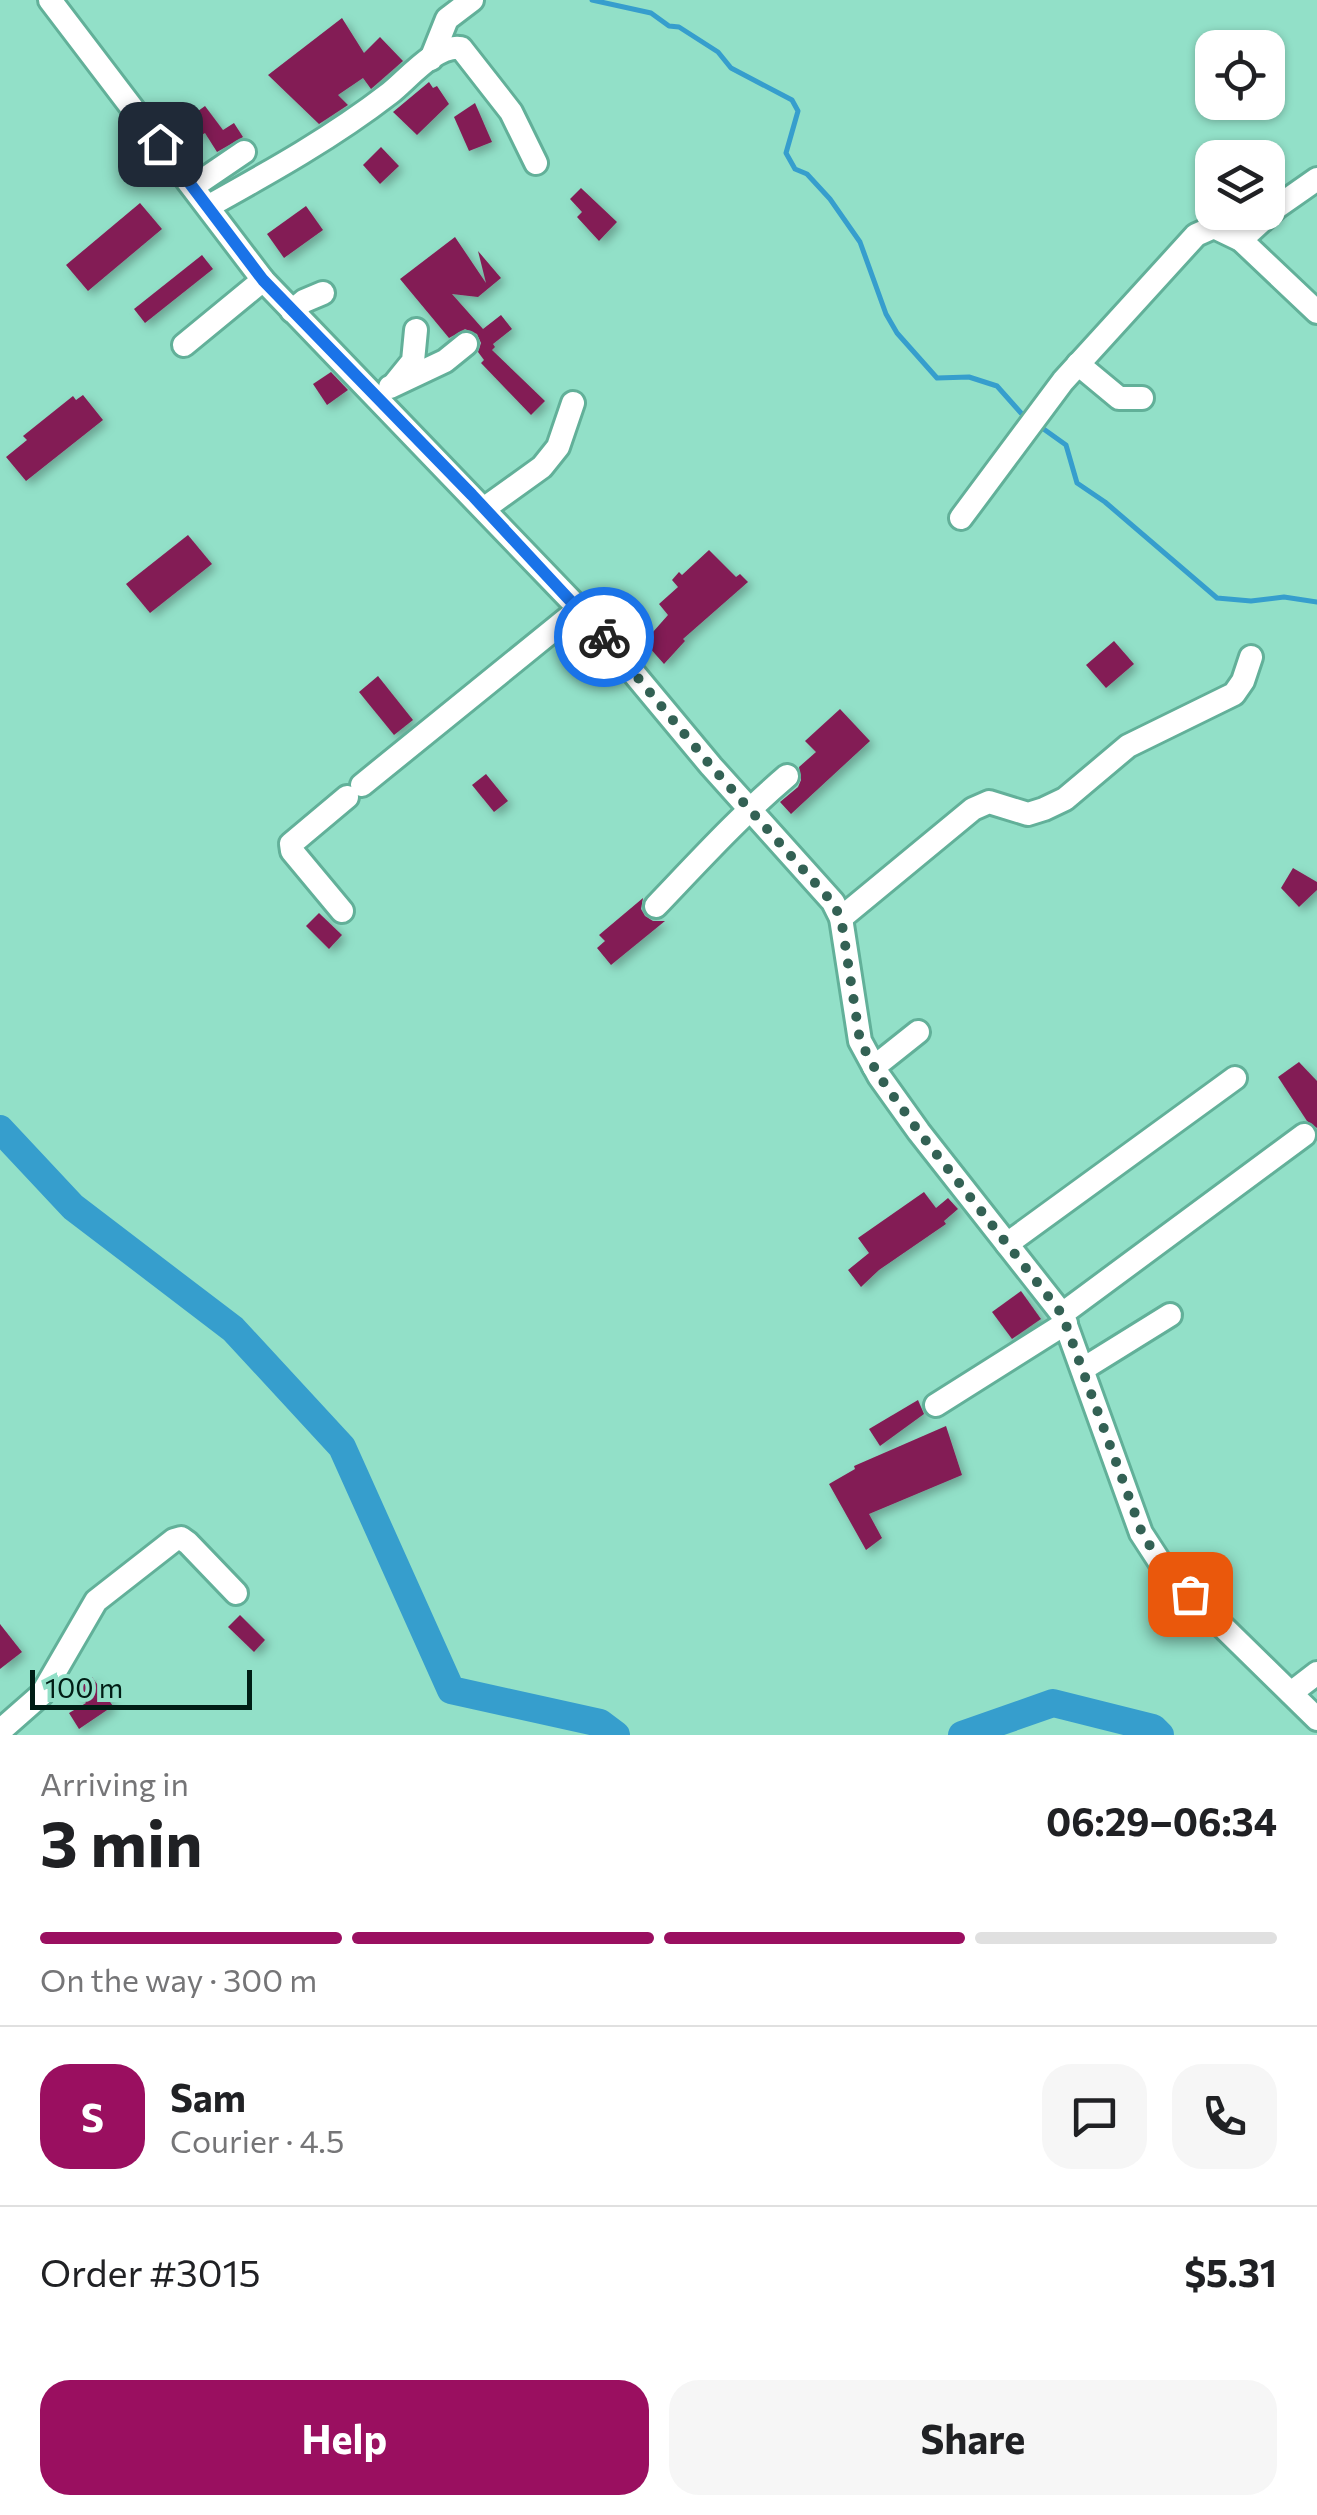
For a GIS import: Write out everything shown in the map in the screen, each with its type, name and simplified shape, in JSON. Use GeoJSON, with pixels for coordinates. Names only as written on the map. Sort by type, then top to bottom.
{"type":"FeatureCollection","features":[{"type":"Feature","properties":{"kind":"street"},"geometry":{"type":"LineString","coordinates":[[50,0],[263,280],[292,311],[384,392],[579,608],[832,902],[841,918],[860,1041],[919,1132],[1064,1318],[1149,1545],[1165,1570],[1317,1720]]}},
{"type":"Feature","properties":{"kind":"street"},"geometry":{"type":"LineString","coordinates":[[431,58],[447,19],[472,0]]}},
{"type":"Feature","properties":{"kind":"street"},"geometry":{"type":"LineString","coordinates":[[210,206],[338,133],[431,58],[453,47],[460,48],[511,112],[536,163]]}},
{"type":"Feature","properties":{"kind":"street"},"geometry":{"type":"LineString","coordinates":[[194,186],[244,152]]}},
{"type":"Feature","properties":{"kind":"street"},"geometry":{"type":"LineString","coordinates":[[1241,240],[1277,207],[1317,180]]}},
{"type":"Feature","properties":{"kind":"street"},"geometry":{"type":"LineString","coordinates":[[961,518],[1078,364],[1196,235],[1214,227],[1241,240],[1317,312]]}},
{"type":"Feature","properties":{"kind":"street"},"geometry":{"type":"LineString","coordinates":[[184,345],[263,280]]}},
{"type":"Feature","properties":{"kind":"street"},"geometry":{"type":"LineString","coordinates":[[292,311],[304,300],[323,293]]}},
{"type":"Feature","properties":{"kind":"street"},"geometry":{"type":"LineString","coordinates":[[384,392],[413,361],[416,330]]}},
{"type":"Feature","properties":{"kind":"street"},"geometry":{"type":"LineString","coordinates":[[384,392],[445,361],[466,344]]}},
{"type":"Feature","properties":{"kind":"street"},"geometry":{"type":"LineString","coordinates":[[1078,364],[1119,398],[1142,398]]}},
{"type":"Feature","properties":{"kind":"street"},"geometry":{"type":"LineString","coordinates":[[485,508],[542,467],[558,448],[573,403]]}},
{"type":"Feature","properties":{"kind":"street"},"geometry":{"type":"LineString","coordinates":[[342,910],[292,852],[290,844],[579,608]]}},
{"type":"Feature","properties":{"kind":"street"},"geometry":{"type":"LineString","coordinates":[[841,918],[973,809],[988,802],[1028,814],[1044,810],[1065,799],[1128,746],[1234,694],[1243,681],[1250,657]]}},
{"type":"Feature","properties":{"kind":"street"},"geometry":{"type":"LineString","coordinates":[[656,906],[714,844],[741,822],[749,808],[787,776]]}},
{"type":"Feature","properties":{"kind":"street"},"geometry":{"type":"LineString","coordinates":[[874,1067],[918,1032]]}},
{"type":"Feature","properties":{"kind":"street"},"geometry":{"type":"LineString","coordinates":[[1007,1244],[1235,1078]]}},
{"type":"Feature","properties":{"kind":"street"},"geometry":{"type":"LineString","coordinates":[[936,1405],[1064,1318],[1304,1136]]}},
{"type":"Feature","properties":{"kind":"street"},"geometry":{"type":"LineString","coordinates":[[1084,1369],[1170,1316]]}},
{"type":"Feature","properties":{"kind":"street"},"geometry":{"type":"LineString","coordinates":[[0,1731],[42,1694],[96,1600],[174,1540],[181,1538],[188,1543],[236,1593]]}},
{"type":"Feature","properties":{"kind":"street"},"geometry":{"type":"LineString","coordinates":[[1292,1693],[1317,1673]]}},
{"type":"Feature","properties":{"kind":"building"},"geometry":{"type":"Polygon","coordinates":[[[342,18],[364,53],[380,37],[403,61],[371,89],[363,78],[338,95],[348,105],[319,124],[268,75],[342,18]]]}},
{"type":"Feature","properties":{"kind":"building"},"geometry":{"type":"Polygon","coordinates":[[[429,82],[433,88],[437,86],[449,104],[417,135],[393,112],[429,82]]]}},
{"type":"Feature","properties":{"kind":"building"},"geometry":{"type":"Polygon","coordinates":[[[475,103],[492,142],[469,151],[454,117],[475,103]]]}},
{"type":"Feature","properties":{"kind":"building"},"geometry":{"type":"Polygon","coordinates":[[[205,106],[223,130],[234,123],[243,137],[217,152],[205,133],[200,136],[187,119],[205,106]]]}},
{"type":"Feature","properties":{"kind":"building"},"geometry":{"type":"Polygon","coordinates":[[[381,147],[399,166],[380,184],[363,165],[381,147]]]}},
{"type":"Feature","properties":{"kind":"building"},"geometry":{"type":"Polygon","coordinates":[[[581,188],[617,222],[599,241],[577,217],[582,212],[570,199],[581,188]]]}},
{"type":"Feature","properties":{"kind":"building"},"geometry":{"type":"Polygon","coordinates":[[[140,203],[162,229],[88,291],[66,265],[140,203]]]}},
{"type":"Feature","properties":{"kind":"building"},"geometry":{"type":"Polygon","coordinates":[[[306,206],[323,230],[284,258],[267,234],[306,206]]]}},
{"type":"Feature","properties":{"kind":"building"},"geometry":{"type":"Polygon","coordinates":[[[455,237],[486,283],[478,251],[501,278],[478,297],[452,294],[483,329],[501,315],[512,329],[493,344],[492,350],[545,401],[531,415],[481,363],[484,360],[478,352],[481,343],[477,334],[465,329],[449,338],[400,279],[455,237]]]}},
{"type":"Feature","properties":{"kind":"building"},"geometry":{"type":"Polygon","coordinates":[[[202,255],[213,269],[145,323],[134,309],[202,255]]]}},
{"type":"Feature","properties":{"kind":"building"},"geometry":{"type":"Polygon","coordinates":[[[331,372],[348,390],[327,405],[313,384],[331,372]]]}},
{"type":"Feature","properties":{"kind":"building"},"geometry":{"type":"Polygon","coordinates":[[[83,395],[103,420],[26,481],[6,457],[27,440],[23,436],[73,396],[76,400],[83,395]]]}},
{"type":"Feature","properties":{"kind":"building"},"geometry":{"type":"Polygon","coordinates":[[[188,535],[212,564],[150,613],[126,584],[188,535]]]}},
{"type":"Feature","properties":{"kind":"building"},"geometry":{"type":"Polygon","coordinates":[[[709,550],[736,577],[740,574],[748,582],[683,639],[664,664],[648,646],[637,654],[625,639],[636,629],[645,641],[668,615],[659,604],[678,587],[672,580],[709,550]]]}},
{"type":"Feature","properties":{"kind":"building"},"geometry":{"type":"Polygon","coordinates":[[[1114,641],[1134,664],[1106,688],[1086,665],[1114,641]]]}},
{"type":"Feature","properties":{"kind":"building"},"geometry":{"type":"Polygon","coordinates":[[[378,676],[413,720],[394,735],[359,692],[378,676]]]}},
{"type":"Feature","properties":{"kind":"building"},"geometry":{"type":"Polygon","coordinates":[[[840,709],[870,741],[791,814],[780,802],[798,787],[799,767],[816,752],[805,741],[840,709]]]}},
{"type":"Feature","properties":{"kind":"building"},"geometry":{"type":"Polygon","coordinates":[[[486,774],[508,801],[494,812],[472,785],[486,774]]]}},
{"type":"Feature","properties":{"kind":"building"},"geometry":{"type":"Polygon","coordinates":[[[1293,868],[1317,882],[1317,890],[1299,907],[1281,888],[1293,868]]]}},
{"type":"Feature","properties":{"kind":"building"},"geometry":{"type":"Polygon","coordinates":[[[643,898],[641,909],[645,916],[665,921],[611,965],[597,948],[605,941],[599,935],[643,898]]]}},
{"type":"Feature","properties":{"kind":"building"},"geometry":{"type":"Polygon","coordinates":[[[319,913],[342,935],[329,949],[306,926],[319,913]]]}},
{"type":"Feature","properties":{"kind":"building"},"geometry":{"type":"Polygon","coordinates":[[[1299,1062],[1317,1081],[1317,1128],[1307,1121],[1278,1077],[1299,1062]]]}},
{"type":"Feature","properties":{"kind":"building"},"geometry":{"type":"Polygon","coordinates":[[[924,1192],[936,1208],[948,1198],[958,1209],[944,1221],[946,1224],[861,1287],[848,1270],[869,1253],[858,1238],[924,1192]]]}},
{"type":"Feature","properties":{"kind":"building"},"geometry":{"type":"Polygon","coordinates":[[[1021,1291],[1041,1319],[1012,1339],[992,1312],[1021,1291]]]}},
{"type":"Feature","properties":{"kind":"building"},"geometry":{"type":"Polygon","coordinates":[[[918,1400],[924,1414],[880,1446],[869,1429],[918,1400]]]}},
{"type":"Feature","properties":{"kind":"building"},"geometry":{"type":"Polygon","coordinates":[[[946,1426],[962,1475],[869,1514],[882,1538],[866,1550],[829,1484],[855,1469],[854,1466],[946,1426]]]}},
{"type":"Feature","properties":{"kind":"building"},"geometry":{"type":"Polygon","coordinates":[[[240,1615],[265,1640],[254,1652],[228,1627],[240,1615]]]}},
{"type":"Feature","properties":{"kind":"building"},"geometry":{"type":"Polygon","coordinates":[[[0,1624],[22,1652],[0,1669],[0,1624]]]}},
{"type":"Feature","properties":{"kind":"building"},"geometry":{"type":"Polygon","coordinates":[[[92,1677],[113,1706],[79,1729],[69,1713],[86,1703],[76,1689],[92,1677]]]}},
{"type":"Feature","properties":{"kind":"waterway"},"geometry":{"type":"LineString","coordinates":[[592,0],[651,13],[718,52],[731,68],[792,100],[798,111],[786,153],[795,169],[807,174],[830,199],[860,242],[886,314],[897,333],[937,378],[969,377],[997,386],[1021,413]]}},
{"type":"Feature","properties":{"kind":"waterway"},"geometry":{"type":"LineString","coordinates":[[1038,425],[1066,445],[1077,483],[1105,502],[1217,598],[1251,601],[1284,597],[1317,602]]}},
{"type":"Feature","properties":{"kind":"waterway"},"geometry":{"type":"LineString","coordinates":[[0,1129],[73,1207],[233,1329],[342,1447],[451,1690],[600,1723],[616,1735]]}},
{"type":"Feature","properties":{"kind":"waterway"},"geometry":{"type":"LineString","coordinates":[[962,1735],[1053,1703],[1153,1728],[1160,1735]]}},
{"type":"Feature","properties":{"kind":"way so far"},"geometry":{"type":"LineString","coordinates":[[604,637],[711,766],[832,902],[841,918],[860,1041],[879,1076],[919,1132],[1062,1314],[1142,1533],[1165,1570],[1190,1594]]}},
{"type":"Feature","properties":{"kind":"route"},"geometry":{"type":"LineString","coordinates":[[160,144],[263,280],[604,637]]}}]}
